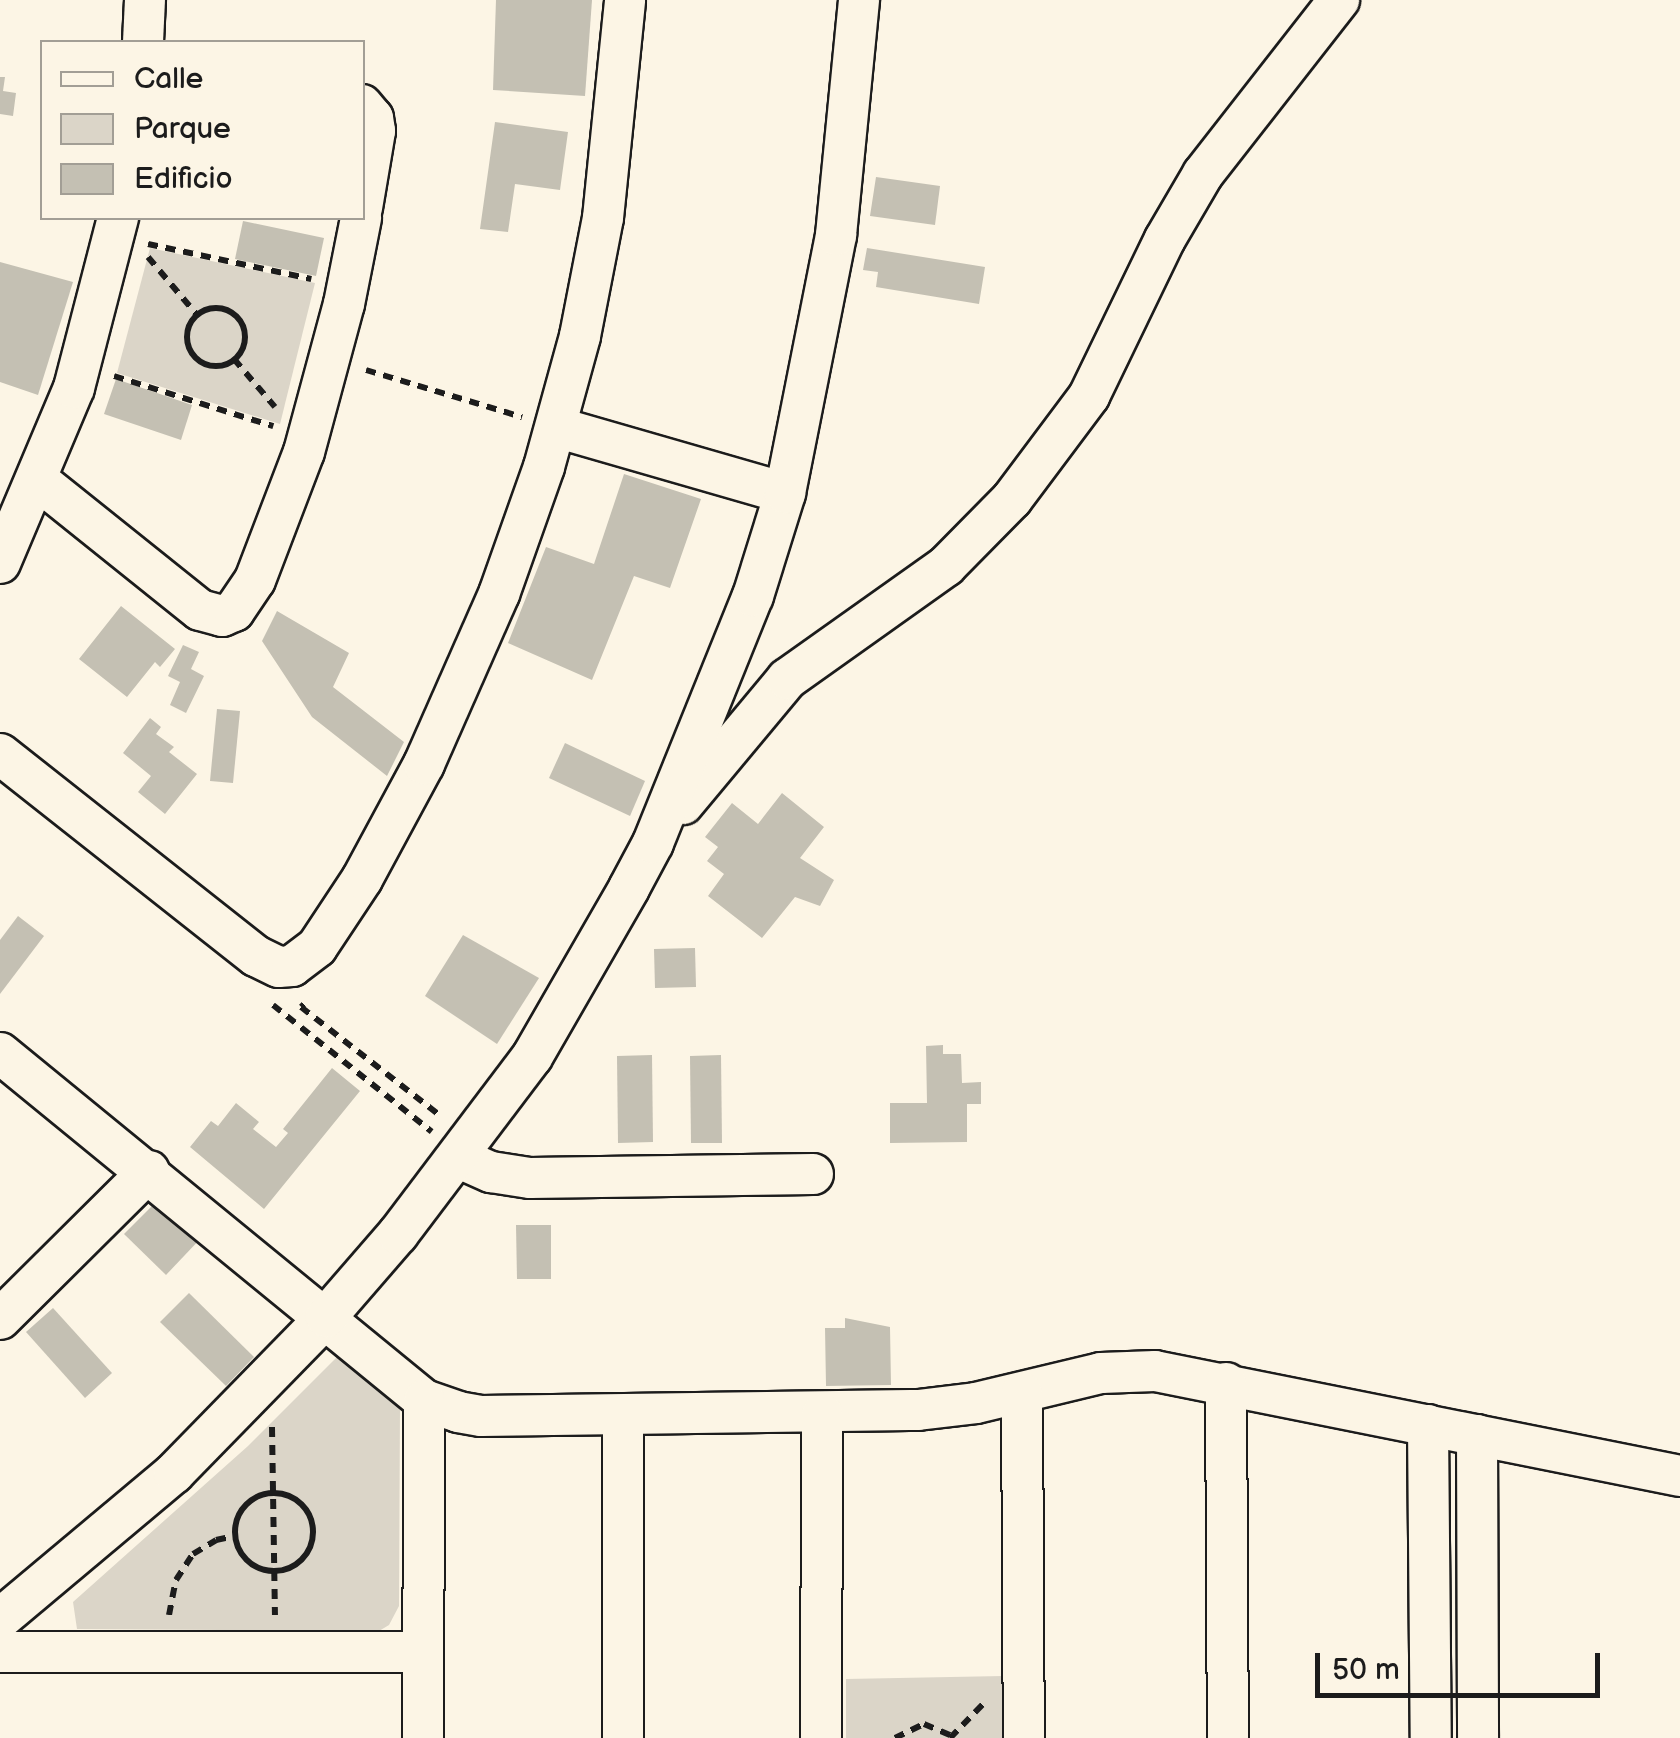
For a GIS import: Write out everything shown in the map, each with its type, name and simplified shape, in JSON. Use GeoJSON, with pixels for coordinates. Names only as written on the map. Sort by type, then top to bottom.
{"type":"FeatureCollection","features":[{"type":"Feature","properties":{"kind":"street"},"geometry":{"type":"LineString","coordinates":[[143,40],[145,0]]}},
{"type":"Feature","properties":{"kind":"street"},"geometry":{"type":"LineString","coordinates":[[0,754],[256,956],[279,967],[306,959],[362,879],[430,750],[499,594],[556,427],[600,235],[626,0]]}},
{"type":"Feature","properties":{"kind":"street"},"geometry":{"type":"LineString","coordinates":[[0,1619],[128,1515],[326,1317],[459,1158],[563,1008],[653,843],[752,596],[784,492],[836,235],[859,0]]}},
{"type":"Feature","properties":{"kind":"street"},"geometry":{"type":"LineString","coordinates":[[653,843],[787,679],[946,566],[1000,513],[1089,396],[1165,238],[1203,174],[1339,0]]}},
{"type":"Feature","properties":{"kind":"street"},"geometry":{"type":"LineString","coordinates":[[365,108],[373,118],[375,130],[365,190]]}},
{"type":"Feature","properties":{"kind":"street"},"geometry":{"type":"LineString","coordinates":[[0,562],[38,481],[81,366],[118,220]]}},
{"type":"Feature","properties":{"kind":"street"},"geometry":{"type":"LineString","coordinates":[[38,481],[200,610],[222,616],[234,611],[254,580],[330,359],[361,220]]}},
{"type":"Feature","properties":{"kind":"street"},"geometry":{"type":"LineString","coordinates":[[556,427],[784,492]]}},
{"type":"Feature","properties":{"kind":"street"},"geometry":{"type":"LineString","coordinates":[[0,1053],[149,1171],[424,1400],[481,1416],[822,1414],[948,1408],[1022,1393],[1070,1378],[1128,1370],[1226,1383],[1680,1476]]}},
{"type":"Feature","properties":{"kind":"street"},"geometry":{"type":"LineString","coordinates":[[459,1158],[492,1172],[530,1178],[813,1174]]}},
{"type":"Feature","properties":{"kind":"street"},"geometry":{"type":"LineString","coordinates":[[0,1318],[149,1171]]}},
{"type":"Feature","properties":{"kind":"street"},"geometry":{"type":"LineString","coordinates":[[1226,1383],[1228,1738]]}},
{"type":"Feature","properties":{"kind":"street"},"geometry":{"type":"LineString","coordinates":[[1022,1393],[1024,1738]]}},
{"type":"Feature","properties":{"kind":"street"},"geometry":{"type":"LineString","coordinates":[[423,1738],[424,1400]]}},
{"type":"Feature","properties":{"kind":"street"},"geometry":{"type":"LineString","coordinates":[[822,1414],[822,1738]]}},
{"type":"Feature","properties":{"kind":"street"},"geometry":{"type":"LineString","coordinates":[[623,1416],[623,1738]]}},
{"type":"Feature","properties":{"kind":"street"},"geometry":{"type":"LineString","coordinates":[[1428,1425],[1431,1738]]}},
{"type":"Feature","properties":{"kind":"street"},"geometry":{"type":"LineString","coordinates":[[1477,1435],[1478,1738]]}},
{"type":"Feature","properties":{"kind":"street"},"geometry":{"type":"LineString","coordinates":[[0,1652],[423,1652]]}},
{"type":"Feature","properties":{"kind":"path"},"geometry":{"type":"LineString","coordinates":[[198,316],[134,241],[347,286]]}},
{"type":"Feature","properties":{"kind":"path"},"geometry":{"type":"LineString","coordinates":[[215,308],[238,318],[245,342],[234,359],[217,366],[194,356],[187,332],[198,316],[215,308]]}},
{"type":"Feature","properties":{"kind":"path"},"geometry":{"type":"LineString","coordinates":[[234,359],[303,435]]}},
{"type":"Feature","properties":{"kind":"path"},"geometry":{"type":"LineString","coordinates":[[330,359],[556,427]]}},
{"type":"Feature","properties":{"kind":"path"},"geometry":{"type":"LineString","coordinates":[[81,366],[303,435]]}},
{"type":"Feature","properties":{"kind":"path"},"geometry":{"type":"LineString","coordinates":[[269,1002],[437,1136],[448,1122],[301,1006],[312,991]]}},
{"type":"Feature","properties":{"kind":"path"},"geometry":{"type":"LineString","coordinates":[[271,1376],[275,1652]]}},
{"type":"Feature","properties":{"kind":"path"},"geometry":{"type":"LineString","coordinates":[[273,1493],[294,1498],[306,1508],[313,1537],[298,1564],[274,1571],[254,1566],[242,1556],[235,1536],[240,1512],[250,1500],[273,1493]]}},
{"type":"Feature","properties":{"kind":"path"},"geometry":{"type":"LineString","coordinates":[[169,1652],[170,1608],[184,1566],[204,1546],[235,1536]]}},
{"type":"Feature","properties":{"kind":"path"},"geometry":{"type":"LineString","coordinates":[[895,1738],[924,1724],[940,1727],[954,1738]]}},
{"type":"Feature","properties":{"kind":"green space"},"geometry":{"type":"Polygon","coordinates":[[[150,248],[315,283],[280,424],[117,373],[150,248]]]}},
{"type":"Feature","properties":{"kind":"green space"},"geometry":{"type":"Polygon","coordinates":[[[337,1357],[400,1408],[399,1606],[389,1625],[379,1631],[77,1629],[73,1602],[248,1446],[337,1357]]]}},
{"type":"Feature","properties":{"kind":"green space"},"geometry":{"type":"Polygon","coordinates":[[[1003,1676],[1003,1738],[846,1738],[846,1679],[1003,1676]]]}},
{"type":"Feature","properties":{"kind":"building"},"geometry":{"type":"Polygon","coordinates":[[[496,0],[592,0],[585,96],[493,90],[496,0]]]}},
{"type":"Feature","properties":{"kind":"building"},"geometry":{"type":"Polygon","coordinates":[[[0,77],[5,77],[3,91],[16,93],[13,116],[0,114],[0,77]]]}},
{"type":"Feature","properties":{"kind":"building"},"geometry":{"type":"Polygon","coordinates":[[[495,122],[568,132],[560,190],[515,184],[508,232],[480,229],[495,122]]]}},
{"type":"Feature","properties":{"kind":"building"},"geometry":{"type":"Polygon","coordinates":[[[876,177],[940,186],[935,225],[870,216],[876,177]]]}},
{"type":"Feature","properties":{"kind":"building"},"geometry":{"type":"Polygon","coordinates":[[[243,221],[324,238],[316,276],[235,259],[243,221]]]}},
{"type":"Feature","properties":{"kind":"building"},"geometry":{"type":"Polygon","coordinates":[[[867,248],[985,267],[979,304],[876,287],[878,272],[863,270],[867,248]]]}},
{"type":"Feature","properties":{"kind":"building"},"geometry":{"type":"Polygon","coordinates":[[[0,262],[73,282],[38,395],[0,382],[0,262]]]}},
{"type":"Feature","properties":{"kind":"building"},"geometry":{"type":"Polygon","coordinates":[[[116,379],[192,405],[181,440],[104,414],[116,379]]]}},
{"type":"Feature","properties":{"kind":"building"},"geometry":{"type":"Polygon","coordinates":[[[624,474],[701,499],[670,588],[634,576],[592,680],[508,643],[546,547],[594,564],[624,474]]]}},
{"type":"Feature","properties":{"kind":"building"},"geometry":{"type":"Polygon","coordinates":[[[121,606],[175,649],[160,667],[155,662],[127,697],[79,659],[121,606]]]}},
{"type":"Feature","properties":{"kind":"building"},"geometry":{"type":"Polygon","coordinates":[[[277,611],[349,653],[333,687],[404,742],[387,776],[312,717],[262,641],[277,611]]]}},
{"type":"Feature","properties":{"kind":"building"},"geometry":{"type":"Polygon","coordinates":[[[183,645],[199,652],[191,669],[204,676],[186,713],[170,705],[180,682],[168,676],[183,645]]]}},
{"type":"Feature","properties":{"kind":"building"},"geometry":{"type":"Polygon","coordinates":[[[217,709],[240,711],[233,783],[210,781],[217,709]]]}},
{"type":"Feature","properties":{"kind":"building"},"geometry":{"type":"Polygon","coordinates":[[[150,718],[161,727],[156,734],[174,747],[169,752],[197,774],[165,814],[138,792],[151,776],[123,753],[150,718]]]}},
{"type":"Feature","properties":{"kind":"building"},"geometry":{"type":"Polygon","coordinates":[[[565,743],[645,781],[630,816],[549,778],[565,743]]]}},
{"type":"Feature","properties":{"kind":"building"},"geometry":{"type":"Polygon","coordinates":[[[782,793],[824,827],[800,858],[834,880],[820,906],[795,897],[762,938],[708,896],[724,874],[707,861],[718,847],[705,837],[732,803],[758,824],[782,793]]]}},
{"type":"Feature","properties":{"kind":"building"},"geometry":{"type":"Polygon","coordinates":[[[18,916],[44,936],[0,994],[0,940],[18,916]]]}},
{"type":"Feature","properties":{"kind":"building"},"geometry":{"type":"Polygon","coordinates":[[[463,935],[539,978],[497,1044],[425,996],[463,935]]]}},
{"type":"Feature","properties":{"kind":"building"},"geometry":{"type":"Polygon","coordinates":[[[695,948],[696,987],[655,988],[654,949],[695,948]]]}},
{"type":"Feature","properties":{"kind":"building"},"geometry":{"type":"Polygon","coordinates":[[[943,1045],[943,1054],[961,1054],[962,1083],[981,1082],[981,1104],[967,1104],[967,1142],[890,1143],[890,1103],[927,1103],[926,1046],[943,1045]]]}},
{"type":"Feature","properties":{"kind":"building"},"geometry":{"type":"Polygon","coordinates":[[[652,1055],[653,1142],[618,1143],[617,1056],[652,1055]]]}},
{"type":"Feature","properties":{"kind":"building"},"geometry":{"type":"Polygon","coordinates":[[[721,1055],[722,1143],[691,1143],[690,1056],[721,1055]]]}},
{"type":"Feature","properties":{"kind":"building"},"geometry":{"type":"Polygon","coordinates":[[[332,1068],[360,1091],[264,1209],[190,1147],[211,1121],[218,1126],[236,1103],[259,1122],[253,1129],[276,1147],[288,1133],[283,1129],[332,1068]]]}},
{"type":"Feature","properties":{"kind":"building"},"geometry":{"type":"Polygon","coordinates":[[[155,1203],[202,1237],[166,1275],[124,1234],[155,1203]]]}},
{"type":"Feature","properties":{"kind":"building"},"geometry":{"type":"Polygon","coordinates":[[[516,1225],[551,1225],[551,1279],[517,1279],[516,1225]]]}},
{"type":"Feature","properties":{"kind":"building"},"geometry":{"type":"Polygon","coordinates":[[[189,1293],[254,1357],[226,1386],[160,1322],[189,1293]]]}},
{"type":"Feature","properties":{"kind":"building"},"geometry":{"type":"Polygon","coordinates":[[[53,1308],[112,1373],[85,1398],[26,1332],[53,1308]]]}},
{"type":"Feature","properties":{"kind":"building"},"geometry":{"type":"Polygon","coordinates":[[[845,1318],[890,1327],[891,1385],[826,1386],[825,1328],[845,1328],[845,1318]]]}}]}
